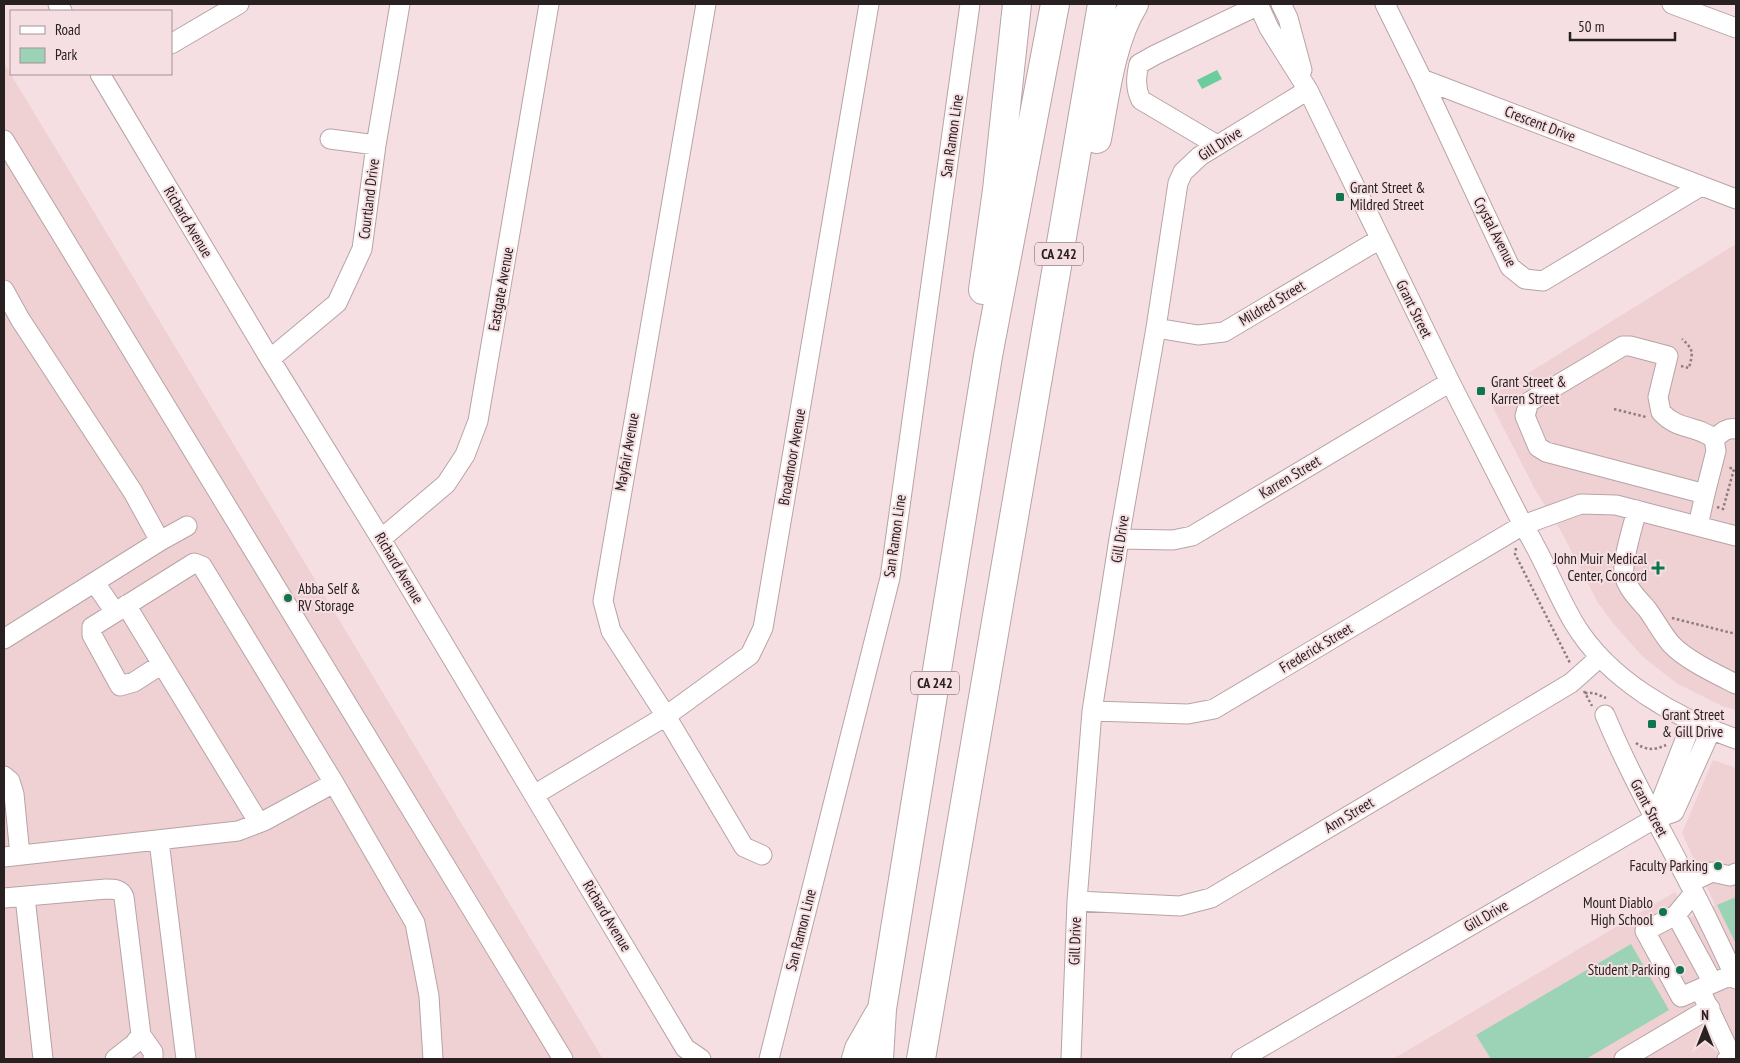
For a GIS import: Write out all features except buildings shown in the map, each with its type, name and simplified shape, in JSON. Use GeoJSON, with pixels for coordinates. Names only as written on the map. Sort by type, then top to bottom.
{"type":"FeatureCollection","features":[{"type":"Feature","properties":{"kind":"highway"},"geometry":{"type":"LineString","coordinates":[[988,356],[976,333],[997,190],[1017,4]]}},
{"type":"Feature","properties":{"kind":"highway","name":"CA 242"},"geometry":{"type":"LineString","coordinates":[[879,1059],[882,1009],[988,356],[1055,4]]}},
{"type":"Feature","properties":{"kind":"highway","name":"CA 242"},"geometry":{"type":"LineString","coordinates":[[921,1059],[1102,4]]}},
{"type":"Feature","properties":{"kind":"highway"},"geometry":{"type":"LineString","coordinates":[[1016,505],[1030,480],[1069,299],[1115,47],[1125,18],[1134,4]]}},
{"type":"Feature","properties":{"kind":"highway"},"geometry":{"type":"LineString","coordinates":[[856,1059],[859,1049],[882,1009]]}},
{"type":"Feature","properties":{"kind":"street"},"geometry":{"type":"LineString","coordinates":[[172,43],[239,4]]}},
{"type":"Feature","properties":{"kind":"street","name":"Courtland Drive"},"geometry":{"type":"LineString","coordinates":[[270,359],[337,303],[362,249],[376,145],[400,4]]}},
{"type":"Feature","properties":{"kind":"street","name":"Eastgate Avenue"},"geometry":{"type":"LineString","coordinates":[[381,539],[446,484],[465,455],[478,421],[549,4]]}},
{"type":"Feature","properties":{"kind":"street","name":"Mayfair Avenue"},"geometry":{"type":"LineString","coordinates":[[706,4],[602,601],[611,631],[666,716],[744,847],[762,855]]}},
{"type":"Feature","properties":{"kind":"street","name":"Broadmoor Avenue"},"geometry":{"type":"LineString","coordinates":[[534,795],[666,716],[750,655],[763,628],[869,4]]}},
{"type":"Feature","properties":{"kind":"street","name":"San Ramon Line"},"geometry":{"type":"LineString","coordinates":[[769,1059],[890,578],[970,4]]}},
{"type":"Feature","properties":{"kind":"street","name":"Grant Street"},"geometry":{"type":"LineString","coordinates":[[1281,4],[1288,18],[1308,90]]}},
{"type":"Feature","properties":{"kind":"street"},"geometry":{"type":"LineString","coordinates":[[1385,4],[1422,79]]}},
{"type":"Feature","properties":{"kind":"street"},"geometry":{"type":"LineString","coordinates":[[1672,4],[1736,28]]}},
{"type":"Feature","properties":{"kind":"street"},"geometry":{"type":"LineString","coordinates":[[1216,145],[1141,100],[1136,91],[1136,75],[1139,64],[1258,5]]}},
{"type":"Feature","properties":{"kind":"street","name":"Grant Street"},"geometry":{"type":"LineString","coordinates":[[1258,5],[1269,28],[1308,90],[1450,382],[1523,525],[1536,544],[1575,624],[1600,657],[1656,702],[1692,722],[1736,739]]}},
{"type":"Feature","properties":{"kind":"street","name":"Richard Avenue"},"geometry":{"type":"LineString","coordinates":[[109,77],[270,359],[381,539],[685,1048],[700,1059]]}},
{"type":"Feature","properties":{"kind":"street","name":"Crescent Drive"},"geometry":{"type":"LineString","coordinates":[[1422,79],[1736,199]]}},
{"type":"Feature","properties":{"kind":"street","name":"Crystal Avenue"},"geometry":{"type":"LineString","coordinates":[[1422,79],[1510,267],[1525,279],[1542,282],[1701,186]]}},
{"type":"Feature","properties":{"kind":"street","name":"Gill Drive"},"geometry":{"type":"LineString","coordinates":[[1071,1059],[1076,901],[1092,711],[1119,539],[1156,328],[1178,183],[1183,172],[1200,156],[1308,90]]}},
{"type":"Feature","properties":{"kind":"street"},"geometry":{"type":"LineString","coordinates":[[330,139],[376,145]]}},
{"type":"Feature","properties":{"kind":"street"},"geometry":{"type":"LineString","coordinates":[[4,140],[563,1059]]}},
{"type":"Feature","properties":{"kind":"street","name":"Mildred Street"},"geometry":{"type":"LineString","coordinates":[[1156,328],[1198,335],[1224,332],[1380,239]]}},
{"type":"Feature","properties":{"kind":"street"},"geometry":{"type":"LineString","coordinates":[[4,290],[20,319],[133,492],[160,541]]}},
{"type":"Feature","properties":{"kind":"street"},"geometry":{"type":"LineString","coordinates":[[1698,526],[1716,451],[1714,439],[1708,433],[1678,425],[1665,416],[1661,410],[1658,397],[1668,356],[1630,346],[1623,346],[1529,402],[1525,416],[1538,448],[1546,452],[1705,494]]}},
{"type":"Feature","properties":{"kind":"street","name":"Karren Street"},"geometry":{"type":"LineString","coordinates":[[1119,539],[1173,540],[1192,536],[1450,382]]}},
{"type":"Feature","properties":{"kind":"street"},"geometry":{"type":"LineString","coordinates":[[1714,439],[1723,432],[1732,428],[1736,429]]}},
{"type":"Feature","properties":{"kind":"street","name":"Frederick Street"},"geometry":{"type":"LineString","coordinates":[[1092,711],[1188,714],[1214,709],[1523,525],[1581,504],[1616,505],[1736,536]]}},
{"type":"Feature","properties":{"kind":"street"},"geometry":{"type":"LineString","coordinates":[[1637,510],[1625,560],[1624,574],[1632,591],[1651,614],[1671,644],[1682,653],[1736,684]]}},
{"type":"Feature","properties":{"kind":"street"},"geometry":{"type":"LineString","coordinates":[[4,639],[187,526]]}},
{"type":"Feature","properties":{"kind":"street"},"geometry":{"type":"LineString","coordinates":[[162,664],[134,682],[120,686],[92,636],[92,627],[194,563],[202,566],[334,783],[415,923],[429,996],[433,1059]]}},
{"type":"Feature","properties":{"kind":"street"},"geometry":{"type":"LineString","coordinates":[[95,583],[120,608],[162,664],[259,823]]}},
{"type":"Feature","properties":{"kind":"street","name":"Ann Street"},"geometry":{"type":"LineString","coordinates":[[1076,901],[1180,906],[1211,898],[1571,683],[1600,657]]}},
{"type":"Feature","properties":{"kind":"street","name":"Grant Street"},"geometry":{"type":"LineString","coordinates":[[1607,707],[1621,754],[1692,888],[1735,976]]}},
{"type":"Feature","properties":{"kind":"street"},"geometry":{"type":"LineString","coordinates":[[1654,819],[1692,722]]}},
{"type":"Feature","properties":{"kind":"street","name":"Gill Drive"},"geometry":{"type":"LineString","coordinates":[[1241,1059],[1654,819],[1674,812],[1711,730]]}},
{"type":"Feature","properties":{"kind":"street"},"geometry":{"type":"LineString","coordinates":[[4,776],[10,780],[14,794],[12,856],[238,831],[259,823],[334,783]]}},
{"type":"Feature","properties":{"kind":"street"},"geometry":{"type":"LineString","coordinates":[[159,840],[186,1059]]}},
{"type":"Feature","properties":{"kind":"street"},"geometry":{"type":"LineString","coordinates":[[1735,976],[1680,997],[1645,931],[1676,915],[1692,888],[1712,872],[1730,876],[1736,873]]}},
{"type":"Feature","properties":{"kind":"street"},"geometry":{"type":"LineString","coordinates":[[4,898],[106,889],[116,889],[122,893],[124,897],[137,1046]]}},
{"type":"Feature","properties":{"kind":"street"},"geometry":{"type":"LineString","coordinates":[[25,897],[43,1059]]}},
{"type":"Feature","properties":{"kind":"street"},"geometry":{"type":"LineString","coordinates":[[1676,915],[1706,986],[1710,1008],[1732,1057],[1727,1059]]}},
{"type":"Feature","properties":{"kind":"street"},"geometry":{"type":"LineString","coordinates":[[1624,1059],[1710,1008]]}},
{"type":"Feature","properties":{"kind":"street"},"geometry":{"type":"LineString","coordinates":[[115,1059],[137,1046]]}},
{"type":"Feature","properties":{"kind":"street"},"geometry":{"type":"LineString","coordinates":[[137,1046],[152,1052],[153,1059]]}},
{"type":"Feature","properties":{"kind":"path"},"geometry":{"type":"LineString","coordinates":[[1614,409],[1646,417],[1661,410]]}},
{"type":"Feature","properties":{"kind":"path"},"geometry":{"type":"LineString","coordinates":[[1523,525],[1514,554],[1570,662]]}},
{"type":"Feature","properties":{"kind":"path"},"geometry":{"type":"LineString","coordinates":[[1651,614],[1736,634]]}},
{"type":"Feature","properties":{"kind":"path"},"geometry":{"type":"LineString","coordinates":[[1586,693],[1594,694],[1607,707]]}},
{"type":"Feature","properties":{"kind":"path"},"geometry":{"type":"LineString","coordinates":[[1635,742],[1642,748],[1650,750],[1675,741],[1683,744]]}},
{"type":"Feature","properties":{"kind":"shaded area"},"geometry":{"type":"Polygon","coordinates":[[[4,63],[603,1059],[4,1059],[4,63]]]}},
{"type":"Feature","properties":{"kind":"shaded area"},"geometry":{"type":"Polygon","coordinates":[[[1217,70],[1222,79],[1202,89],[1197,80],[1217,70]]]}},
{"type":"Feature","properties":{"kind":"shaded area"},"geometry":{"type":"Polygon","coordinates":[[[1736,244],[1736,710],[1722,706],[1676,683],[1641,655],[1613,623],[1598,603],[1562,533],[1536,491],[1488,398],[1736,244]]]}},
{"type":"Feature","properties":{"kind":"shaded area","name":"Mount Diablo High School"},"geometry":{"type":"Polygon","coordinates":[[[1713,760],[1736,768],[1736,1059],[1393,1059],[1675,892],[1688,918],[1715,905],[1682,833],[1713,760]]]}},
{"type":"Feature","properties":{"kind":"green space"},"geometry":{"type":"Polygon","coordinates":[[[1736,897],[1736,944],[1717,905],[1736,897]]]}},
{"type":"Feature","properties":{"kind":"green space"},"geometry":{"type":"Polygon","coordinates":[[[1631,944],[1669,1010],[1586,1059],[1491,1059],[1476,1035],[1631,944]]]}},
{"type":"Feature","properties":{"kind":"place","name":"Grant Street & Mildred Street"},"geometry":{"type":"Point","coordinates":[1340,197]}},
{"type":"Feature","properties":{"kind":"place","name":"Grant Street & Karren Street"},"geometry":{"type":"Point","coordinates":[1481,391]}},
{"type":"Feature","properties":{"kind":"place","name":"John Muir Medical Center, Concord"},"geometry":{"type":"Point","coordinates":[1658,568]}},
{"type":"Feature","properties":{"kind":"place","name":"Abba Self & RV Storage"},"geometry":{"type":"Point","coordinates":[288,598]}},
{"type":"Feature","properties":{"kind":"place","name":"Grant Street & Gill Drive"},"geometry":{"type":"Point","coordinates":[1652,724]}},
{"type":"Feature","properties":{"kind":"place","name":"Faculty Parking"},"geometry":{"type":"Point","coordinates":[1718,866]}},
{"type":"Feature","properties":{"kind":"place","name":"Mount Diablo High School"},"geometry":{"type":"Point","coordinates":[1663,912]}},
{"type":"Feature","properties":{"kind":"place","name":"Student Parking"},"geometry":{"type":"Point","coordinates":[1680,970]}}]}
